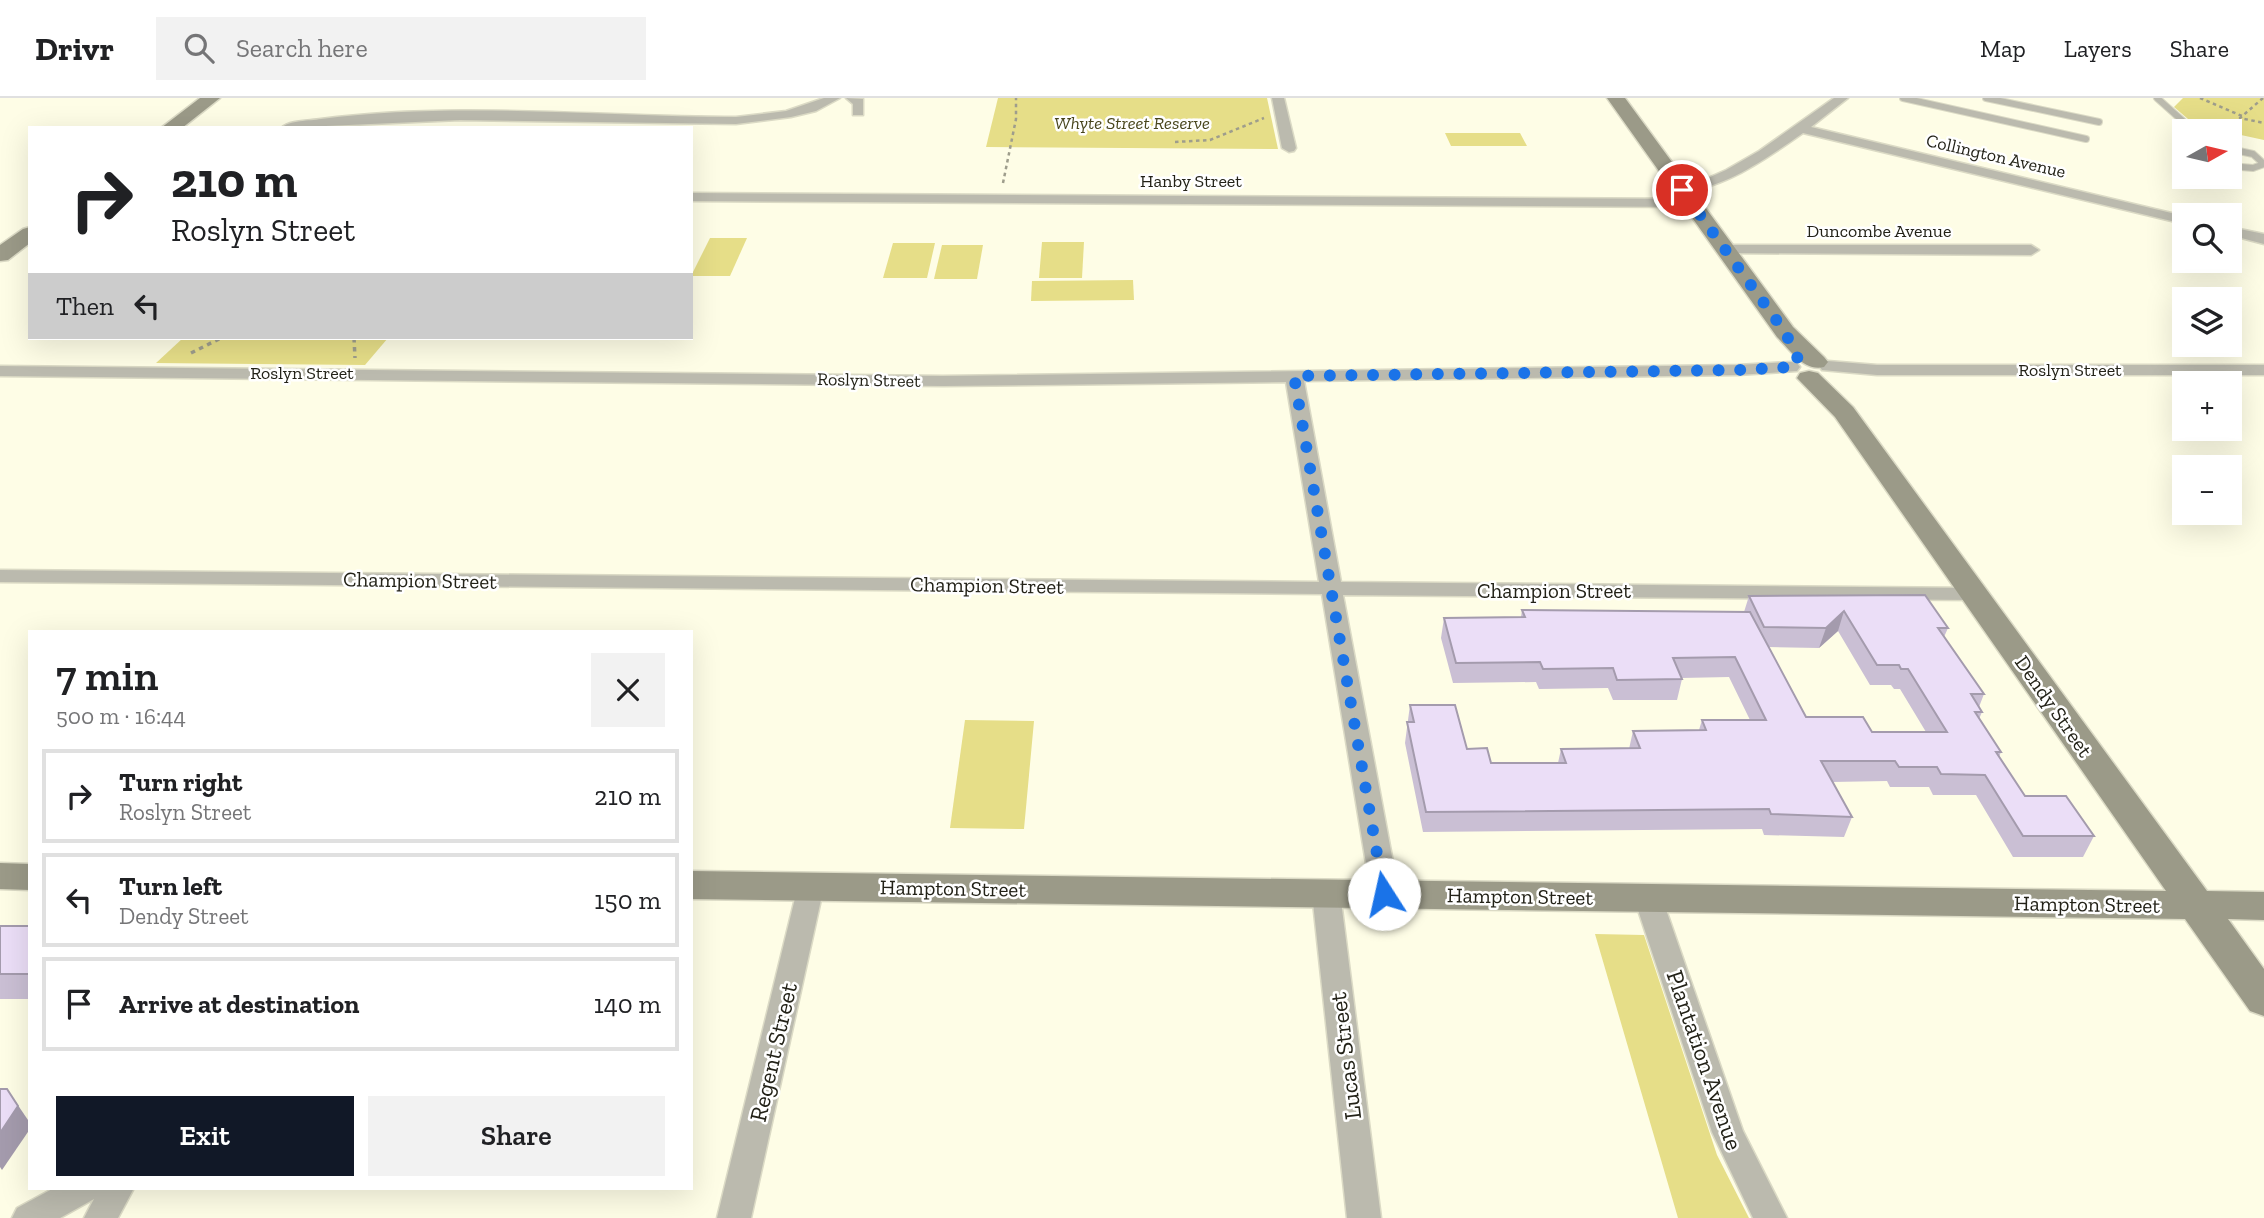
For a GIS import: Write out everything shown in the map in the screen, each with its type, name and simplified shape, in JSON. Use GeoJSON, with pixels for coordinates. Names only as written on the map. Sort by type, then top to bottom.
{"type":"FeatureCollection","features":[{"type":"Feature","properties":{"kind":"street"},"geometry":{"type":"LineString","coordinates":[[173,126],[211,98]]}},
{"type":"Feature","properties":{"kind":"street"},"geometry":{"type":"LineString","coordinates":[[186,126],[224,98]]}},
{"type":"Feature","properties":{"kind":"street"},"geometry":{"type":"LineString","coordinates":[[302,126],[372,117],[753,118],[800,111],[834,98]]}},
{"type":"Feature","properties":{"kind":"street"},"geometry":{"type":"LineString","coordinates":[[852,98],[859,102],[858,112]]}},
{"type":"Feature","properties":{"kind":"street"},"geometry":{"type":"LineString","coordinates":[[1278,98],[1289,148]]}},
{"type":"Feature","properties":{"kind":"street","name":"Dendy Street"},"geometry":{"type":"LineString","coordinates":[[1616,98],[1975,594],[2264,1000]]}},
{"type":"Feature","properties":{"kind":"street"},"geometry":{"type":"LineString","coordinates":[[1684,192],[1723,186],[1751,161],[1842,98]]}},
{"type":"Feature","properties":{"kind":"street","name":"Collington Avenue"},"geometry":{"type":"LineString","coordinates":[[1798,128],[2172,217]]}},
{"type":"Feature","properties":{"kind":"street","name":"Hanby Street"},"geometry":{"type":"LineString","coordinates":[[693,197],[1684,192]]}},
{"type":"Feature","properties":{"kind":"street"},"geometry":{"type":"LineString","coordinates":[[0,255],[28,234]]}},
{"type":"Feature","properties":{"kind":"street"},"geometry":{"type":"LineString","coordinates":[[2242,234],[2264,239]]}},
{"type":"Feature","properties":{"kind":"street","name":"Duncombe Avenue"},"geometry":{"type":"LineString","coordinates":[[1727,250],[2031,250]]}},
{"type":"Feature","properties":{"kind":"street","name":"Roslyn Street"},"geometry":{"type":"LineString","coordinates":[[0,371],[943,381],[1738,370],[2264,370]]}},
{"type":"Feature","properties":{"kind":"street"},"geometry":{"type":"LineString","coordinates":[[1294,376],[1384,894]]}},
{"type":"Feature","properties":{"kind":"street","name":"Champion Street"},"geometry":{"type":"LineString","coordinates":[[0,576],[1975,594]]}},
{"type":"Feature","properties":{"kind":"street"},"geometry":{"type":"LineString","coordinates":[[0,876],[28,877]]}},
{"type":"Feature","properties":{"kind":"street","name":"Hampton Street"},"geometry":{"type":"LineString","coordinates":[[693,885],[2264,906]]}},
{"type":"Feature","properties":{"kind":"street","name":"Regent Street"},"geometry":{"type":"LineString","coordinates":[[734,1218],[811,886]]}},
{"type":"Feature","properties":{"kind":"street","name":"Lucas Street"},"geometry":{"type":"LineString","coordinates":[[1326,893],[1364,1218]]}},
{"type":"Feature","properties":{"kind":"street","name":"Plantation Avenue"},"geometry":{"type":"LineString","coordinates":[[1648,898],[1728,1132],[1770,1218]]}},
{"type":"Feature","properties":{"kind":"street"},"geometry":{"type":"LineString","coordinates":[[29,1218],[81,1190]]}},
{"type":"Feature","properties":{"kind":"street"},"geometry":{"type":"LineString","coordinates":[[101,1218],[117,1190]]}},
{"type":"Feature","properties":{"kind":"lane"},"geometry":{"type":"LineString","coordinates":[[1903,98],[2086,139]]}},
{"type":"Feature","properties":{"kind":"lane"},"geometry":{"type":"LineString","coordinates":[[1986,98],[2099,122]]}},
{"type":"Feature","properties":{"kind":"lane"},"geometry":{"type":"LineString","coordinates":[[2157,98],[2181,119]]}},
{"type":"Feature","properties":{"kind":"lane"},"geometry":{"type":"LineString","coordinates":[[2242,152],[2253,154],[2264,164],[2253,168],[2242,167]]}},
{"type":"Feature","properties":{"kind":"path"},"geometry":{"type":"LineString","coordinates":[[1002,192],[1016,119],[1016,98]]}},
{"type":"Feature","properties":{"kind":"path"},"geometry":{"type":"LineString","coordinates":[[2200,98],[2242,116],[2240,118],[2264,123]]}},
{"type":"Feature","properties":{"kind":"path"},"geometry":{"type":"LineString","coordinates":[[2242,116],[2263,98]]}},
{"type":"Feature","properties":{"kind":"path"},"geometry":{"type":"LineString","coordinates":[[1175,142],[1205,141],[1237,131],[1265,118],[1282,116]]}},
{"type":"Feature","properties":{"kind":"path"},"geometry":{"type":"LineString","coordinates":[[185,356],[217,340]]}},
{"type":"Feature","properties":{"kind":"path"},"geometry":{"type":"LineString","coordinates":[[354,340],[355,364]]}},
{"type":"Feature","properties":{"kind":"green space","name":"Whyte Street Reserve"},"geometry":{"type":"Polygon","coordinates":[[[998,98],[1267,98],[1278,149],[986,147],[998,98]]]}},
{"type":"Feature","properties":{"kind":"green space"},"geometry":{"type":"Polygon","coordinates":[[[2183,98],[2264,98],[2264,140],[2242,135],[2242,119],[2188,119],[2174,107],[2183,98]]]}},
{"type":"Feature","properties":{"kind":"green space"},"geometry":{"type":"Polygon","coordinates":[[[1445,133],[1520,133],[1527,146],[1451,146],[1445,133]]]}},
{"type":"Feature","properties":{"kind":"green space"},"geometry":{"type":"Polygon","coordinates":[[[710,238],[747,238],[730,276],[693,276],[710,238]]]}},
{"type":"Feature","properties":{"kind":"green space"},"geometry":{"type":"Polygon","coordinates":[[[1042,242],[1084,242],[1082,278],[1039,278],[1042,242]]]}},
{"type":"Feature","properties":{"kind":"green space"},"geometry":{"type":"Polygon","coordinates":[[[893,243],[935,243],[927,278],[883,278],[893,243]]]}},
{"type":"Feature","properties":{"kind":"green space"},"geometry":{"type":"Polygon","coordinates":[[[942,245],[983,245],[977,279],[934,279],[942,245]]]}},
{"type":"Feature","properties":{"kind":"green space"},"geometry":{"type":"Polygon","coordinates":[[[1133,280],[1134,300],[1031,301],[1032,281],[1133,280]]]}},
{"type":"Feature","properties":{"kind":"green space"},"geometry":{"type":"Polygon","coordinates":[[[181,340],[386,340],[365,365],[156,363],[181,340]]]}},
{"type":"Feature","properties":{"kind":"green space"},"geometry":{"type":"Polygon","coordinates":[[[965,720],[1034,721],[1024,829],[950,828],[965,720]]]}},
{"type":"Feature","properties":{"kind":"green space"},"geometry":{"type":"Polygon","coordinates":[[[1595,934],[1644,935],[1717,1155],[1749,1218],[1678,1218],[1595,934]]]}},
{"type":"Feature","properties":{"kind":"building"},"geometry":{"type":"Polygon","coordinates":[[[1925,595],[1948,628],[1938,628],[1984,694],[1971,694],[1982,712],[1975,712],[2001,752],[1996,752],[2025,796],[2066,796],[2094,836],[2023,836],[1985,775],[1941,774],[1937,767],[1899,767],[1895,761],[1821,761],[1852,817],[1771,814],[1769,809],[1426,812],[1407,722],[1414,722],[1410,705],[1455,705],[1467,749],[1487,748],[1491,763],[1566,763],[1561,749],[1640,748],[1633,731],[1706,730],[1702,720],[1766,720],[1735,657],[1673,658],[1682,679],[1617,680],[1613,668],[1543,669],[1540,662],[1456,663],[1444,618],[1525,617],[1522,610],[1750,612],[1806,717],[1863,717],[1872,732],[1947,732],[1908,669],[1901,669],[1899,665],[1877,665],[1844,611],[1826,628],[1764,627],[1749,596],[1925,595]]]}},
{"type":"Feature","properties":{"kind":"building"},"geometry":{"type":"Polygon","coordinates":[[[0,926],[28,926],[28,974],[0,974],[0,926]]]}},
{"type":"Feature","properties":{"kind":"building"},"geometry":{"type":"Polygon","coordinates":[[[0,1089],[7,1089],[18,1106],[0,1133],[0,1089]]]}},
{"type":"Feature","properties":{"kind":"route"},"geometry":{"type":"LineString","coordinates":[[1384,894],[1294,376],[1791,367],[1794,362],[1799,361],[1791,350],[1785,332],[1682,190]]}}]}
